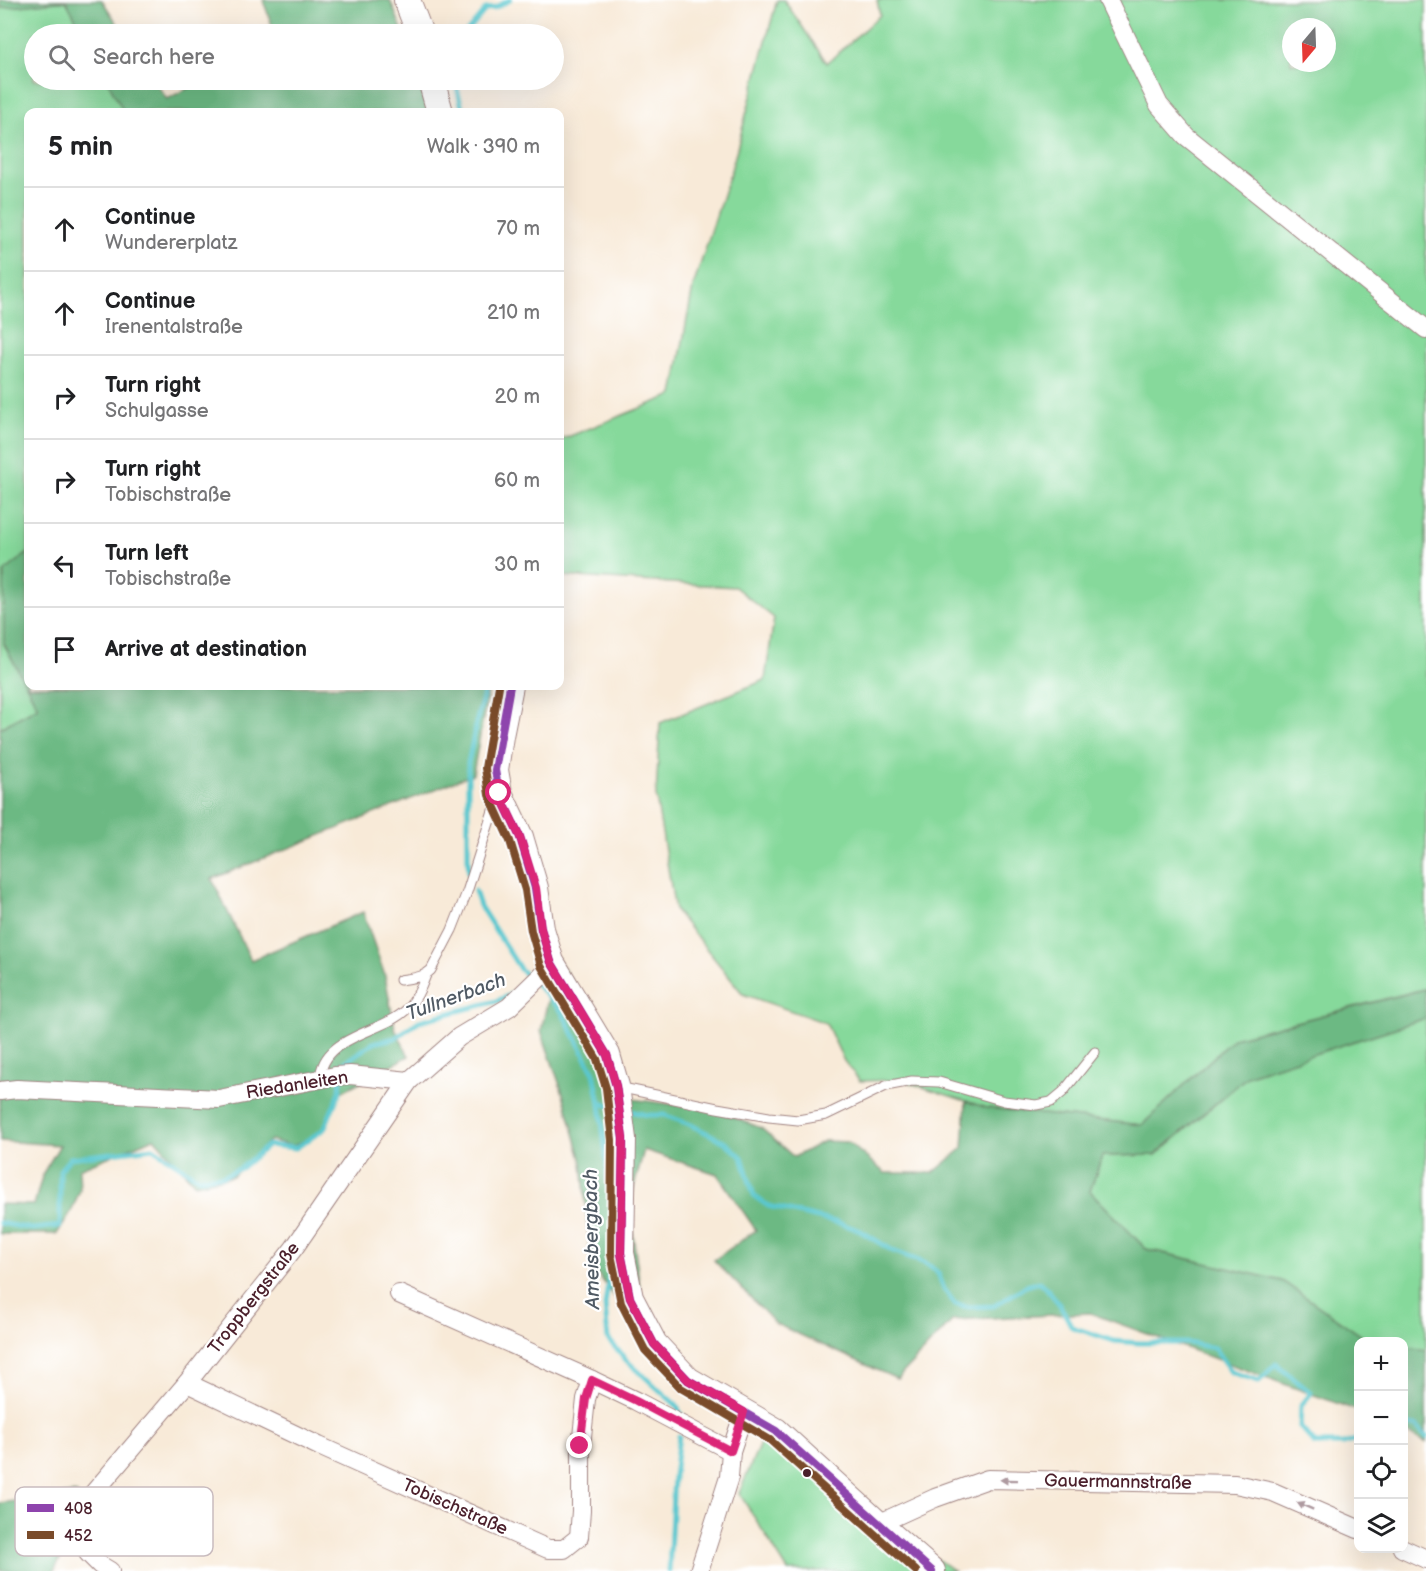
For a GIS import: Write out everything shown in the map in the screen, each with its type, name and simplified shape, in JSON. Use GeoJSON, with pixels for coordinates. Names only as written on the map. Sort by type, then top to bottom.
{"type":"FeatureCollection","features":[{"type":"Feature","properties":{"kind":"street"},"geometry":{"type":"LineString","coordinates":[[407,0],[416,24]]}},
{"type":"Feature","properties":{"kind":"street"},"geometry":{"type":"LineString","coordinates":[[1108,0],[1159,105],[1186,136],[1426,329]]}},
{"type":"Feature","properties":{"kind":"street"},"geometry":{"type":"LineString","coordinates":[[434,90],[439,108]]}},
{"type":"Feature","properties":{"kind":"street"},"geometry":{"type":"LineString","coordinates":[[509,690],[495,770],[499,793],[520,837],[536,888],[546,969],[607,1055],[618,1101],[623,1138],[621,1253],[630,1298],[654,1344],[688,1380],[776,1431],[932,1571]]}},
{"type":"Feature","properties":{"kind":"street"},"geometry":{"type":"LineString","coordinates":[[409,1081],[459,1038],[521,998],[546,969]]}},
{"type":"Feature","properties":{"kind":"street","name":"Riedanleiten"},"geometry":{"type":"LineString","coordinates":[[0,1091],[17,1089],[219,1099],[335,1077],[409,1081]]}},
{"type":"Feature","properties":{"kind":"street","name":"Troppbergstraße"},"geometry":{"type":"LineString","coordinates":[[99,1487],[187,1383],[294,1248],[409,1081]]}},
{"type":"Feature","properties":{"kind":"street"},"geometry":{"type":"LineString","coordinates":[[399,1294],[592,1380],[731,1451]]}},
{"type":"Feature","properties":{"kind":"street","name":"Tobischstraße"},"geometry":{"type":"LineString","coordinates":[[187,1383],[548,1549],[564,1549],[579,1537],[580,1446],[586,1399],[592,1380]]}},
{"type":"Feature","properties":{"kind":"street"},"geometry":{"type":"LineString","coordinates":[[699,1571],[729,1477],[731,1451],[744,1412]]}},
{"type":"Feature","properties":{"kind":"street","name":"Gauermannstraße"},"geometry":{"type":"LineString","coordinates":[[878,1524],[935,1498],[988,1479],[1235,1484],[1273,1492],[1354,1527]]}},
{"type":"Feature","properties":{"kind":"street"},"geometry":{"type":"LineString","coordinates":[[1408,1551],[1426,1559]]}},
{"type":"Feature","properties":{"kind":"street","name":"Troppbergstraße"},"geometry":{"type":"LineString","coordinates":[[91,1556],[110,1571]]}},
{"type":"Feature","properties":{"kind":"lane"},"geometry":{"type":"LineString","coordinates":[[335,1077],[321,1069],[328,1055],[352,1037],[389,1022],[408,1008],[418,993],[452,930],[467,892],[499,793]]}},
{"type":"Feature","properties":{"kind":"lane"},"geometry":{"type":"LineString","coordinates":[[400,980],[426,975]]}},
{"type":"Feature","properties":{"kind":"lane"},"geometry":{"type":"LineString","coordinates":[[618,1101],[717,1108],[798,1120],[826,1115],[886,1086],[912,1081],[939,1082],[1004,1101],[1036,1105],[1051,1102],[1063,1092],[1095,1052]]}},
{"type":"Feature","properties":{"kind":"green space"},"geometry":{"type":"Polygon","coordinates":[[[0,0],[102,0],[118,24],[79,24],[66,1],[0,8],[0,0]]]}},
{"type":"Feature","properties":{"kind":"green space"},"geometry":{"type":"Polygon","coordinates":[[[263,0],[390,0],[400,24],[271,24],[263,0]]]}},
{"type":"Feature","properties":{"kind":"green space"},"geometry":{"type":"Polygon","coordinates":[[[777,0],[784,0],[827,63],[880,15],[877,0],[1426,0],[1426,993],[1424,989],[1234,1038],[1142,1125],[987,1108],[901,1080],[860,1081],[844,1061],[826,1023],[743,994],[675,910],[656,797],[660,723],[765,680],[774,618],[735,587],[564,576],[564,438],[673,395],[693,287],[732,167],[777,0]]]}},
{"type":"Feature","properties":{"kind":"green space"},"geometry":{"type":"Polygon","coordinates":[[[67,1],[79,24],[24,24],[24,90],[112,90],[122,108],[24,108],[24,556],[4,572],[4,644],[24,681],[24,690],[29,690],[38,707],[0,728],[0,8],[67,1]]]}},
{"type":"Feature","properties":{"kind":"green space"},"geometry":{"type":"Polygon","coordinates":[[[112,90],[161,90],[167,99],[185,90],[422,90],[429,108],[122,108],[112,90]]]}},
{"type":"Feature","properties":{"kind":"green space"},"geometry":{"type":"Polygon","coordinates":[[[24,556],[24,681],[4,644],[4,572],[24,556]]]}},
{"type":"Feature","properties":{"kind":"green space"},"geometry":{"type":"Polygon","coordinates":[[[29,690],[488,690],[473,774],[212,879],[251,960],[363,912],[385,976],[395,1029],[409,1056],[339,1093],[323,1131],[293,1146],[270,1140],[233,1176],[195,1184],[154,1138],[79,1169],[80,1190],[71,1212],[57,1234],[0,1234],[0,1204],[34,1205],[43,1173],[60,1145],[0,1141],[0,728],[38,707],[29,690]]]}},
{"type":"Feature","properties":{"kind":"green space"},"geometry":{"type":"Polygon","coordinates":[[[557,958],[618,1055],[632,1099],[715,1110],[761,1128],[794,1157],[824,1141],[848,1142],[885,1173],[933,1173],[963,1148],[966,1101],[987,1108],[1142,1125],[1234,1038],[1425,989],[1426,1018],[1249,1075],[1155,1155],[1102,1156],[1090,1191],[1146,1249],[1282,1281],[1363,1337],[1354,1337],[1354,1410],[1090,1313],[953,1320],[897,1379],[776,1324],[714,1260],[756,1230],[717,1174],[644,1150],[629,1204],[640,1288],[617,1300],[591,1265],[582,1162],[563,1094],[541,1031],[557,958]]]}},
{"type":"Feature","properties":{"kind":"green space"},"geometry":{"type":"Polygon","coordinates":[[[1426,1018],[1426,1350],[1408,1348],[1408,1337],[1363,1337],[1282,1281],[1146,1249],[1090,1191],[1102,1156],[1156,1155],[1249,1075],[1426,1018]]]}},
{"type":"Feature","properties":{"kind":"green space"},"geometry":{"type":"Polygon","coordinates":[[[1408,1348],[1426,1350],[1426,1443],[1408,1433],[1408,1348]]]}},
{"type":"Feature","properties":{"kind":"green space"},"geometry":{"type":"Polygon","coordinates":[[[762,1439],[954,1571],[788,1571],[739,1493],[762,1439]]]}},
{"type":"Feature","properties":{"kind":"green space"},"geometry":{"type":"Polygon","coordinates":[[[15,1501],[15,1556],[62,1556],[54,1571],[0,1571],[0,1503],[15,1501]]]}},
{"type":"Feature","properties":{"kind":"waterway","name":"Tullnerbach"},"geometry":{"type":"LineString","coordinates":[[473,24],[486,9],[494,8],[510,0]]}},
{"type":"Feature","properties":{"kind":"waterway","name":"Tullnerbach"},"geometry":{"type":"LineString","coordinates":[[458,90],[462,108]]}},
{"type":"Feature","properties":{"kind":"waterway","name":"Tullnerbach"},"geometry":{"type":"LineString","coordinates":[[469,873],[468,763],[485,690]]}},
{"type":"Feature","properties":{"kind":"waterway","name":"Ameisbergbach"},"geometry":{"type":"LineString","coordinates":[[475,891],[480,906],[520,969],[562,1012],[594,1073],[600,1103],[610,1193]]}},
{"type":"Feature","properties":{"kind":"waterway","name":"Tullnerbach"},"geometry":{"type":"LineString","coordinates":[[0,1223],[32,1229],[60,1226],[60,1170],[70,1158],[153,1148],[198,1178],[223,1176],[241,1168],[268,1145],[296,1148],[324,1129],[340,1091],[342,1064],[373,1043],[395,1038],[419,1021],[497,1001],[512,994]]}},
{"type":"Feature","properties":{"kind":"waterway"},"geometry":{"type":"LineString","coordinates":[[600,1103],[611,1106]]}},
{"type":"Feature","properties":{"kind":"waterway"},"geometry":{"type":"LineString","coordinates":[[626,1110],[647,1115],[664,1115],[689,1124],[725,1142],[742,1157],[754,1196],[768,1206],[859,1230],[893,1251],[927,1264],[938,1273],[944,1289],[955,1304],[969,1307],[994,1306],[1026,1286],[1039,1282],[1054,1297],[1072,1327],[1114,1341],[1188,1343],[1214,1348],[1231,1372],[1259,1381],[1276,1364],[1311,1393],[1301,1406],[1300,1427],[1315,1444],[1344,1444],[1354,1440]]}},
{"type":"Feature","properties":{"kind":"waterway","name":"Ameisbergbach"},"geometry":{"type":"LineString","coordinates":[[611,1262],[605,1305],[608,1339],[627,1361],[676,1405],[683,1418]]}},
{"type":"Feature","properties":{"kind":"waterway"},"geometry":{"type":"LineString","coordinates":[[1408,1425],[1416,1426],[1426,1437]]}},
{"type":"Feature","properties":{"kind":"waterway","name":"Ameisbergbach"},"geometry":{"type":"LineString","coordinates":[[669,1571],[674,1476],[679,1436]]}},
{"type":"Feature","properties":{"kind":"transit line","name":"452"},"geometry":{"type":"LineString","coordinates":[[498,690],[485,768],[489,795],[510,841],[525,890],[531,931],[541,966],[597,1059],[606,1088],[612,1140],[611,1254],[621,1303],[645,1350],[681,1388],[770,1440],[916,1571]]}},
{"type":"Feature","properties":{"kind":"transit line","name":"408"},"geometry":{"type":"LineString","coordinates":[[509,690],[495,770],[499,793],[520,837],[535,888],[541,929],[551,962],[607,1055],[616,1086],[623,1139],[621,1253],[630,1298],[654,1344],[688,1380],[776,1431],[932,1571]]}},
{"type":"Feature","properties":{"kind":"route"},"geometry":{"type":"LineString","coordinates":[[499,793],[520,837],[536,888],[541,929],[551,962],[607,1055],[616,1086],[623,1138],[621,1253],[630,1298],[654,1344],[688,1380],[744,1412],[731,1451],[592,1380],[586,1399],[580,1446]]}}]}
